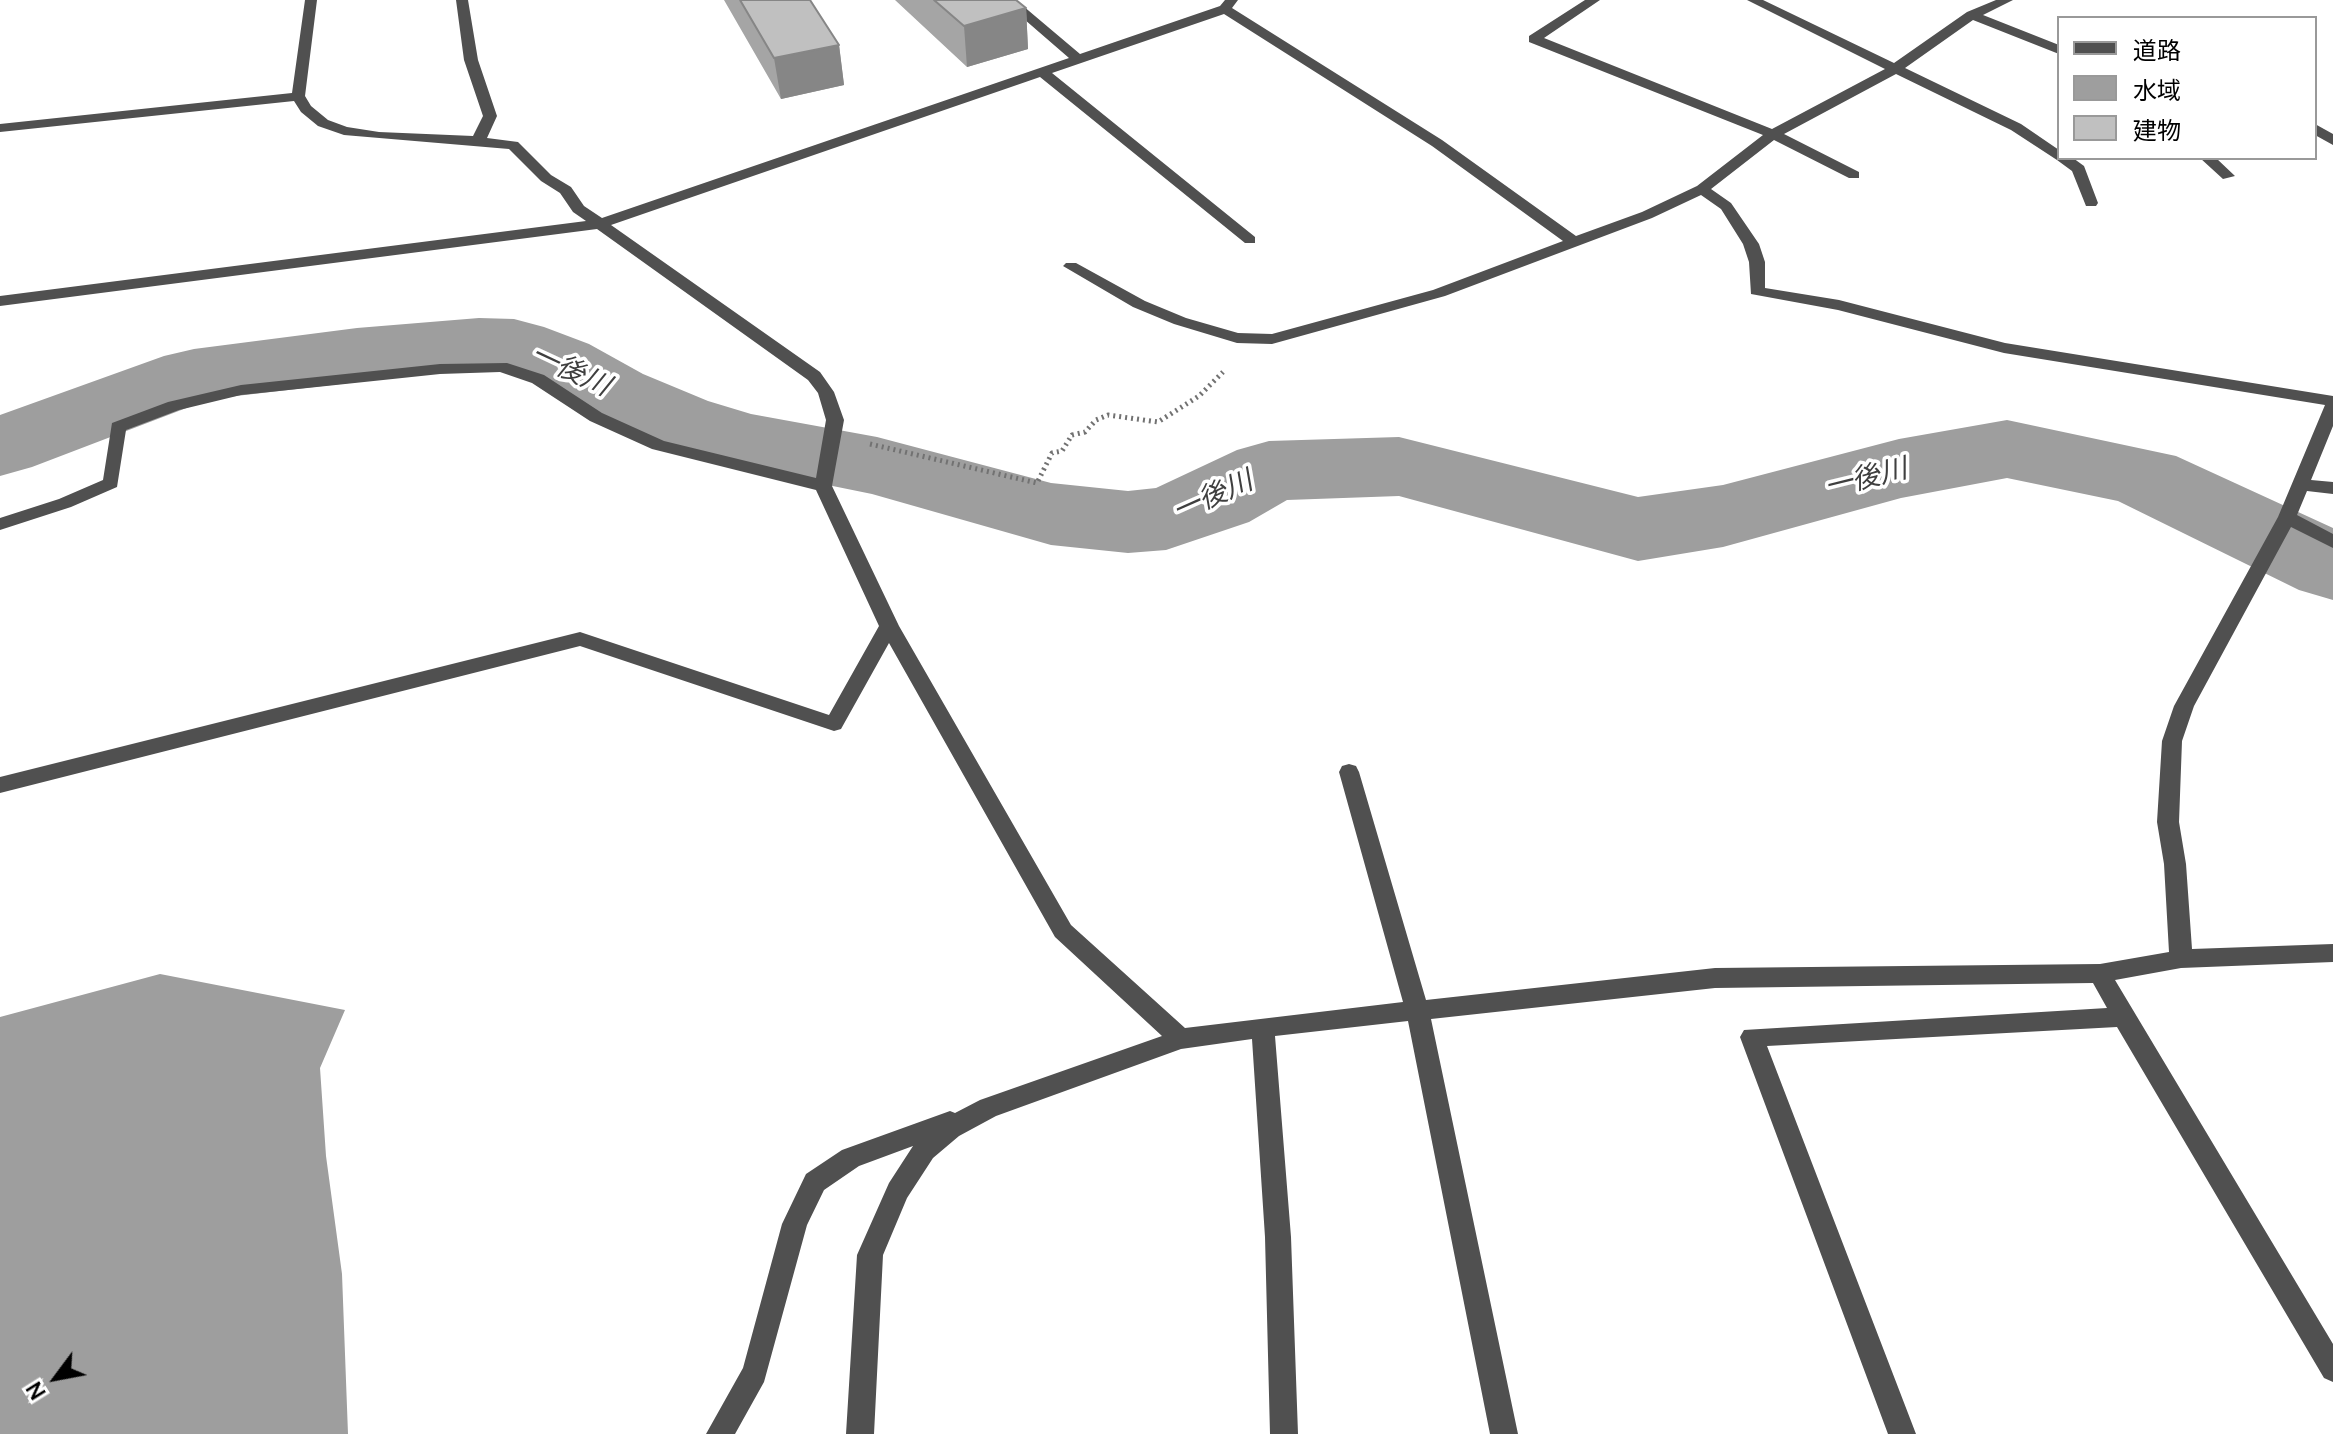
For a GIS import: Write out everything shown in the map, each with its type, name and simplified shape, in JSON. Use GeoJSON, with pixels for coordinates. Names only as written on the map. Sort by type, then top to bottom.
{"type":"FeatureCollection","features":[{"type":"Feature","properties":{"kind":"street"},"geometry":{"type":"LineString","coordinates":[[311,0],[298,96],[306,109],[323,123],[344,131],[513,145],[546,178],[566,190],[578,209],[814,376],[832,405],[834,436],[823,486],[889,626],[1063,931],[1181,1039]]}},
{"type":"Feature","properties":{"kind":"street"},"geometry":{"type":"LineString","coordinates":[[462,0],[471,60],[490,116],[478,141]]}},
{"type":"Feature","properties":{"kind":"street"},"geometry":{"type":"LineString","coordinates":[[1008,0],[1079,60]]}},
{"type":"Feature","properties":{"kind":"street"},"geometry":{"type":"LineString","coordinates":[[1594,0],[1534,39],[1773,134],[1854,175]]}},
{"type":"Feature","properties":{"kind":"street"},"geometry":{"type":"LineString","coordinates":[[1753,0],[2016,127],[2057,154]]}},
{"type":"Feature","properties":{"kind":"street"},"geometry":{"type":"LineString","coordinates":[[1071,266],[1139,304],[1180,321],[1256,341],[1439,293],[1575,243],[1702,189],[1773,134],[1895,69],[1972,15],[2007,0]]}},
{"type":"Feature","properties":{"kind":"street"},"geometry":{"type":"LineString","coordinates":[[0,301],[600,224],[1079,60],[1229,4],[1437,143],[1575,243]]}},
{"type":"Feature","properties":{"kind":"street"},"geometry":{"type":"LineString","coordinates":[[1972,15],[2057,49]]}},
{"type":"Feature","properties":{"kind":"street"},"geometry":{"type":"LineString","coordinates":[[1042,72],[1250,240]]}},
{"type":"Feature","properties":{"kind":"street"},"geometry":{"type":"LineString","coordinates":[[0,128],[298,96]]}},
{"type":"Feature","properties":{"kind":"street"},"geometry":{"type":"LineString","coordinates":[[2066,160],[2079,169],[2091,203]]}},
{"type":"Feature","properties":{"kind":"street"},"geometry":{"type":"LineString","coordinates":[[2209,160],[2228,176]]}},
{"type":"Feature","properties":{"kind":"street"},"geometry":{"type":"LineString","coordinates":[[1702,189],[1726,206],[1751,244],[1757,262],[1757,291],[1839,305],[2004,348],[2333,403],[2286,519],[2184,706],[2172,741],[2168,822],[2175,864],[2181,959]]}},
{"type":"Feature","properties":{"kind":"street"},"geometry":{"type":"LineString","coordinates":[[0,524],[65,503],[111,483],[118,427],[174,406],[241,390],[478,366],[521,372],[596,417],[658,445],[823,486]]}},
{"type":"Feature","properties":{"kind":"street"},"geometry":{"type":"LineString","coordinates":[[2300,484],[2333,488]]}},
{"type":"Feature","properties":{"kind":"street"},"geometry":{"type":"LineString","coordinates":[[2286,519],[2333,542]]}},
{"type":"Feature","properties":{"kind":"street"},"geometry":{"type":"LineString","coordinates":[[0,785],[580,639],[834,724],[889,626]]}},
{"type":"Feature","properties":{"kind":"street"},"geometry":{"type":"LineString","coordinates":[[1349,772],[1418,1013],[1504,1434]]}},
{"type":"Feature","properties":{"kind":"street"},"geometry":{"type":"LineString","coordinates":[[720,1434],[755,1373],[795,1224],[815,1182],[851,1158],[1181,1039],[1263,1027],[1418,1013],[1715,978],[2100,973],[2181,959],[2333,953]]}},
{"type":"Feature","properties":{"kind":"street"},"geometry":{"type":"LineString","coordinates":[[2100,973],[2123,1017],[2333,1369]]}},
{"type":"Feature","properties":{"kind":"street"},"geometry":{"type":"LineString","coordinates":[[1902,1434],[1752,1037],[2123,1017]]}},
{"type":"Feature","properties":{"kind":"street"},"geometry":{"type":"LineString","coordinates":[[1263,1027],[1278,1237],[1284,1434]]}},
{"type":"Feature","properties":{"kind":"street"},"geometry":{"type":"LineString","coordinates":[[860,1434],[870,1255],[898,1191],[924,1150],[950,1128],[988,1108]]}},
{"type":"Feature","properties":{"kind":"path"},"geometry":{"type":"LineString","coordinates":[[834,436],[1037,483],[1052,453],[1062,451],[1072,435],[1085,432],[1096,420],[1108,415],[1158,422],[1199,396],[1256,341]]}},
{"type":"Feature","properties":{"kind":"water"},"geometry":{"type":"Polygon","coordinates":[[[160,974],[345,1010],[320,1068],[326,1156],[342,1274],[348,1434],[0,1434],[0,1017],[160,974]]]}},
{"type":"Feature","properties":{"kind":"building"},"geometry":{"type":"Polygon","coordinates":[[[740,0],[810,0],[839,45],[774,58],[740,0]]]}},
{"type":"Feature","properties":{"kind":"building"},"geometry":{"type":"Polygon","coordinates":[[[934,0],[1016,0],[1026,8],[964,26],[934,0]]]}},
{"type":"Feature","properties":{"kind":"waterway","name":"一後川"},"geometry":{"type":"LineString","coordinates":[[0,447],[194,375],[357,354],[479,343],[514,345],[559,362],[612,393],[677,421],[742,441],[877,466],[1051,514],[1128,522],[1166,519],[1216,500],[1269,471],[1399,466],[1638,529],[1723,516],[1899,469],[2007,449],[2144,477],[2333,567]]}}]}
